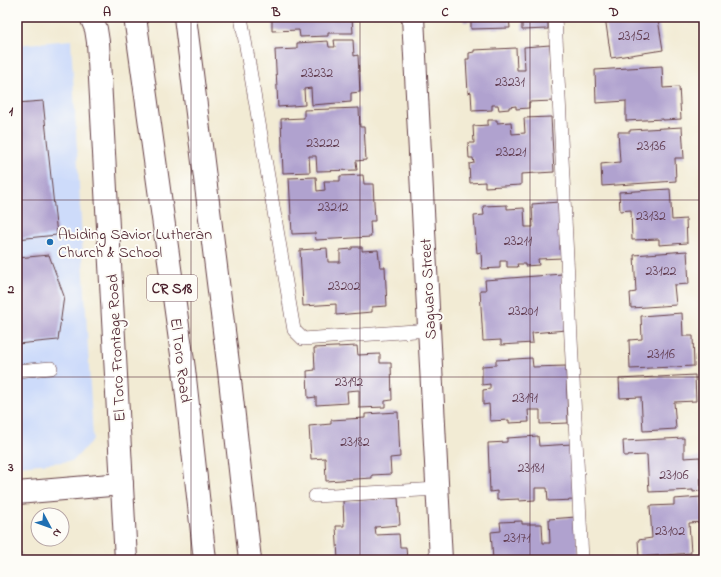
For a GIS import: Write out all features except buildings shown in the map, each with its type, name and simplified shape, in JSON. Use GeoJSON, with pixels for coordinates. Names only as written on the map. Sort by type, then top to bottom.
{"type":"FeatureCollection","features":[{"type":"Feature","properties":{"kind":"street","name":"El Toro Frontage Road"},"geometry":{"type":"LineString","coordinates":[[91,17],[96,29],[98,42],[126,560]]}},
{"type":"Feature","properties":{"kind":"street","name":"El Toro Road"},"geometry":{"type":"LineString","coordinates":[[135,17],[184,369],[205,560]]}},
{"type":"Feature","properties":{"kind":"street","name":"CR S18"},"geometry":{"type":"LineString","coordinates":[[186,17],[229,371],[250,560]]}},
{"type":"Feature","properties":{"kind":"street","name":"Saguaro Street"},"geometry":{"type":"LineString","coordinates":[[413,17],[441,560]]}},
{"type":"Feature","properties":{"kind":"street"},"geometry":{"type":"LineString","coordinates":[[17,493],[122,484]]}},
{"type":"Feature","properties":{"kind":"lane"},"geometry":{"type":"LineString","coordinates":[[241,17],[294,330],[302,339],[429,330]]}},
{"type":"Feature","properties":{"kind":"lane"},"geometry":{"type":"LineString","coordinates":[[555,17],[582,560]]}},
{"type":"Feature","properties":{"kind":"lane"},"geometry":{"type":"LineString","coordinates":[[17,371],[50,368]]}},
{"type":"Feature","properties":{"kind":"lane"},"geometry":{"type":"LineString","coordinates":[[315,496],[438,489]]}},
{"type":"Feature","properties":{"kind":"shaded area","name":"Abiding Savior Lutheran Church & School"},"geometry":{"type":"Polygon","coordinates":[[[71,40],[93,439],[73,461],[17,466],[17,45],[71,40]]]}},
{"type":"Feature","properties":{"kind":"place","name":"Abiding Savior Lutheran Church & School"},"geometry":{"type":"Point","coordinates":[50,242]}}]}
